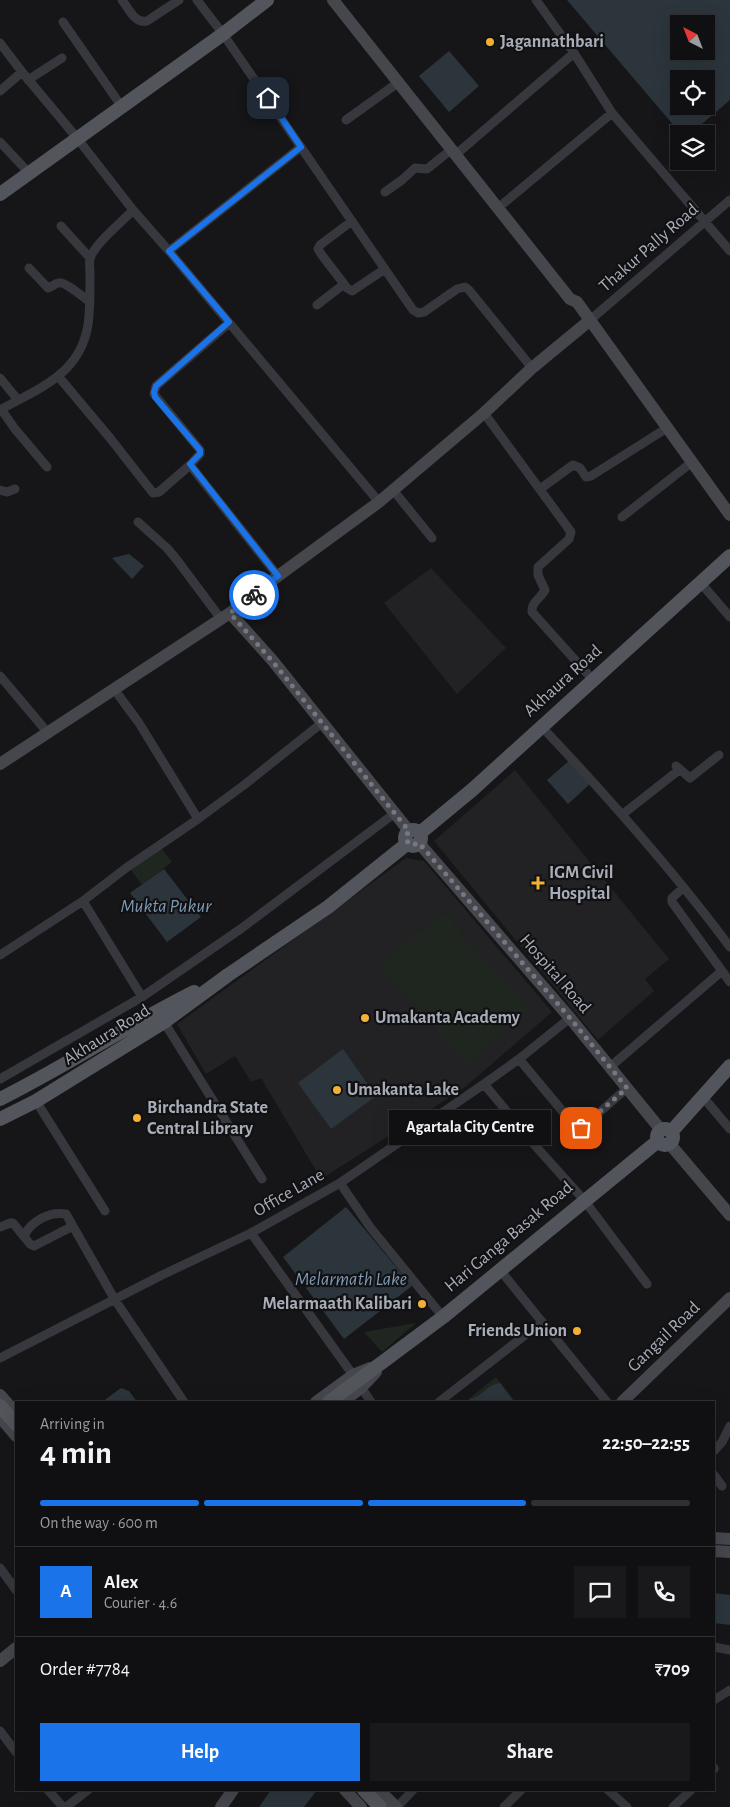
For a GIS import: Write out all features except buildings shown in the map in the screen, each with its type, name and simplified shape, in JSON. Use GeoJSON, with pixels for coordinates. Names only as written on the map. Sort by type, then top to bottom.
{"type":"FeatureCollection","features":[{"type":"Feature","properties":{"kind":"main road"},"geometry":{"type":"LineString","coordinates":[[0,194],[224,34],[267,0]]}},
{"type":"Feature","properties":{"kind":"main road","name":"Akhaura Road"},"geometry":{"type":"LineString","coordinates":[[0,1119],[164,1022],[228,975],[328,907],[472,790],[730,556]]}},
{"type":"Feature","properties":{"kind":"main road"},"geometry":{"type":"LineString","coordinates":[[0,1110],[33,1098],[228,975]]}},
{"type":"Feature","properties":{"kind":"main road","name":"Akhaura Road"},"geometry":{"type":"LineString","coordinates":[[0,1099],[27,1086],[157,1011],[228,975]]}},
{"type":"Feature","properties":{"kind":"main road","name":"Hari Ganga Basak Road"},"geometry":{"type":"LineString","coordinates":[[330,1401],[442,1317],[665,1136],[730,1066]]}},
{"type":"Feature","properties":{"kind":"main road"},"geometry":{"type":"LineString","coordinates":[[0,1406],[15,1423]]}},
{"type":"Feature","properties":{"kind":"main road"},"geometry":{"type":"LineString","coordinates":[[365,1791],[380,1807]]}},
{"type":"Feature","properties":{"kind":"street"},"geometry":{"type":"LineString","coordinates":[[122,0],[135,18],[143,22],[179,0]]}},
{"type":"Feature","properties":{"kind":"street"},"geometry":{"type":"LineString","coordinates":[[197,0],[224,34],[413,310],[418,313],[424,312],[457,289],[465,287],[532,368]]}},
{"type":"Feature","properties":{"kind":"street"},"geometry":{"type":"LineString","coordinates":[[333,0],[456,150],[504,203],[577,294],[577,302]]}},
{"type":"Feature","properties":{"kind":"street"},"geometry":{"type":"LineString","coordinates":[[340,0],[570,299],[577,302],[730,516]]}},
{"type":"Feature","properties":{"kind":"street"},"geometry":{"type":"LineString","coordinates":[[536,0],[612,113],[730,251]]}},
{"type":"Feature","properties":{"kind":"street"},"geometry":{"type":"LineString","coordinates":[[63,22],[122,107]]}},
{"type":"Feature","properties":{"kind":"street"},"geometry":{"type":"LineString","coordinates":[[0,43],[133,210],[379,502]]}},
{"type":"Feature","properties":{"kind":"street"},"geometry":{"type":"LineString","coordinates":[[385,192],[415,168],[427,169],[456,150],[574,54]]}},
{"type":"Feature","properties":{"kind":"street"},"geometry":{"type":"LineString","coordinates":[[28,80],[62,58]]}},
{"type":"Feature","properties":{"kind":"street"},"geometry":{"type":"LineString","coordinates":[[0,91],[22,72]]}},
{"type":"Feature","properties":{"kind":"street"},"geometry":{"type":"LineString","coordinates":[[346,120],[399,82]]}},
{"type":"Feature","properties":{"kind":"street"},"geometry":{"type":"LineString","coordinates":[[504,203],[612,113]]}},
{"type":"Feature","properties":{"kind":"street"},"geometry":{"type":"LineString","coordinates":[[0,142],[28,173]]}},
{"type":"Feature","properties":{"kind":"street"},"geometry":{"type":"LineString","coordinates":[[169,251],[301,147]]}},
{"type":"Feature","properties":{"kind":"street","name":"Thakur Pally Road"},"geometry":{"type":"LineString","coordinates":[[590,321],[730,200]]}},
{"type":"Feature","properties":{"kind":"street"},"geometry":{"type":"LineString","coordinates":[[47,468],[1,410],[70,367],[83,346],[89,319],[90,258],[98,246],[133,210]]}},
{"type":"Feature","properties":{"kind":"street"},"geometry":{"type":"LineString","coordinates":[[352,221],[318,246],[321,254],[350,290],[354,290],[385,269]]}},
{"type":"Feature","properties":{"kind":"street"},"geometry":{"type":"LineString","coordinates":[[61,226],[90,258]]}},
{"type":"Feature","properties":{"kind":"street"},"geometry":{"type":"LineString","coordinates":[[29,268],[48,288],[57,283],[63,283],[90,302]]}},
{"type":"Feature","properties":{"kind":"street"},"geometry":{"type":"LineString","coordinates":[[317,305],[344,284]]}},
{"type":"Feature","properties":{"kind":"street"},"geometry":{"type":"LineString","coordinates":[[0,764],[226,616],[379,502],[484,413],[532,368],[590,321]]}},
{"type":"Feature","properties":{"kind":"street"},"geometry":{"type":"LineString","coordinates":[[58,376],[153,494],[158,492],[200,454],[200,450],[155,397],[154,389],[229,322]]}},
{"type":"Feature","properties":{"kind":"street"},"geometry":{"type":"LineString","coordinates":[[0,378],[18,400]]}},
{"type":"Feature","properties":{"kind":"street"},"geometry":{"type":"LineString","coordinates":[[484,413],[570,529],[571,535],[538,568],[538,575],[545,590],[534,603],[532,612],[593,680]]}},
{"type":"Feature","properties":{"kind":"street"},"geometry":{"type":"LineString","coordinates":[[540,489],[573,465],[580,468],[586,477],[591,476],[667,428]]}},
{"type":"Feature","properties":{"kind":"street"},"geometry":{"type":"LineString","coordinates":[[622,516],[692,462]]}},
{"type":"Feature","properties":{"kind":"street"},"geometry":{"type":"LineString","coordinates":[[190,464],[278,576]]}},
{"type":"Feature","properties":{"kind":"street"},"geometry":{"type":"LineString","coordinates":[[0,490],[8,492],[15,489]]}},
{"type":"Feature","properties":{"kind":"street"},"geometry":{"type":"LineString","coordinates":[[393,490],[432,538]]}},
{"type":"Feature","properties":{"kind":"street"},"geometry":{"type":"LineString","coordinates":[[138,522],[167,548],[226,616]]}},
{"type":"Feature","properties":{"kind":"street"},"geometry":{"type":"LineString","coordinates":[[700,582],[730,617]]}},
{"type":"Feature","properties":{"kind":"street","name":"Hospital Road"},"geometry":{"type":"LineString","coordinates":[[226,616],[273,662],[323,722],[414,838],[570,1018],[730,1215]]}},
{"type":"Feature","properties":{"kind":"street"},"geometry":{"type":"LineString","coordinates":[[0,676],[48,733]]}},
{"type":"Feature","properties":{"kind":"street"},"geometry":{"type":"LineString","coordinates":[[114,690],[139,723],[198,818]]}},
{"type":"Feature","properties":{"kind":"street"},"geometry":{"type":"LineString","coordinates":[[0,955],[83,901],[126,868],[244,785],[323,722]]}},
{"type":"Feature","properties":{"kind":"street"},"geometry":{"type":"LineString","coordinates":[[541,726],[623,814],[730,947]]}},
{"type":"Feature","properties":{"kind":"street"},"geometry":{"type":"LineString","coordinates":[[623,814],[678,768],[690,778],[720,755]]}},
{"type":"Feature","properties":{"kind":"street"},"geometry":{"type":"LineString","coordinates":[[0,1079],[142,997],[242,928],[395,813]]}},
{"type":"Feature","properties":{"kind":"street"},"geometry":{"type":"LineString","coordinates":[[683,888],[674,894],[672,902],[730,982]]}},
{"type":"Feature","properties":{"kind":"street"},"geometry":{"type":"LineString","coordinates":[[83,901],[142,997]]}},
{"type":"Feature","properties":{"kind":"street"},"geometry":{"type":"LineString","coordinates":[[610,1067],[722,971]]}},
{"type":"Feature","properties":{"kind":"street","name":"Office Lane"},"geometry":{"type":"LineString","coordinates":[[0,1358],[162,1275],[251,1233],[340,1183],[519,1059],[570,1018]]}},
{"type":"Feature","properties":{"kind":"street"},"geometry":{"type":"LineString","coordinates":[[164,1022],[262,1180]]}},
{"type":"Feature","properties":{"kind":"street"},"geometry":{"type":"LineString","coordinates":[[519,1059],[574,1125],[579,1128],[584,1126],[627,1088]]}},
{"type":"Feature","properties":{"kind":"street"},"geometry":{"type":"LineString","coordinates":[[484,1084],[584,1200],[647,1284]]}},
{"type":"Feature","properties":{"kind":"street"},"geometry":{"type":"LineString","coordinates":[[703,1097],[730,1129]]}},
{"type":"Feature","properties":{"kind":"street"},"geometry":{"type":"LineString","coordinates":[[33,1098],[105,1211]]}},
{"type":"Feature","properties":{"kind":"street"},"geometry":{"type":"LineString","coordinates":[[340,1183],[370,1227],[442,1317]]}},
{"type":"Feature","properties":{"kind":"street"},"geometry":{"type":"LineString","coordinates":[[24,1236],[35,1222],[56,1212],[66,1214],[116,1300],[183,1401]]}},
{"type":"Feature","properties":{"kind":"street"},"geometry":{"type":"LineString","coordinates":[[0,1227],[13,1223],[30,1244],[34,1246],[73,1226]]}},
{"type":"Feature","properties":{"kind":"street"},"geometry":{"type":"LineString","coordinates":[[251,1233],[369,1401]]}},
{"type":"Feature","properties":{"kind":"street"},"geometry":{"type":"LineString","coordinates":[[500,1270],[606,1401]]}},
{"type":"Feature","properties":{"kind":"street","name":"Gangail Road"},"geometry":{"type":"LineString","coordinates":[[623,1401],[730,1298]]}},
{"type":"Feature","properties":{"kind":"street"},"geometry":{"type":"LineString","coordinates":[[440,1401],[542,1322]]}},
{"type":"Feature","properties":{"kind":"street"},"geometry":{"type":"LineString","coordinates":[[318,1401],[357,1381]]}},
{"type":"Feature","properties":{"kind":"street"},"geometry":{"type":"LineString","coordinates":[[343,1401],[357,1381]]}},
{"type":"Feature","properties":{"kind":"street"},"geometry":{"type":"LineString","coordinates":[[0,1395],[15,1412]]}},
{"type":"Feature","properties":{"kind":"street"},"geometry":{"type":"LineString","coordinates":[[0,1417],[15,1435]]}},
{"type":"Feature","properties":{"kind":"street"},"geometry":{"type":"LineString","coordinates":[[715,1450],[722,1442],[730,1426]]}},
{"type":"Feature","properties":{"kind":"street"},"geometry":{"type":"LineString","coordinates":[[715,1476],[722,1486]]}},
{"type":"Feature","properties":{"kind":"street"},"geometry":{"type":"LineString","coordinates":[[715,1538],[730,1539]]}},
{"type":"Feature","properties":{"kind":"street"},"geometry":{"type":"LineString","coordinates":[[715,1551],[730,1552]]}},
{"type":"Feature","properties":{"kind":"street"},"geometry":{"type":"LineString","coordinates":[[0,1568],[15,1589]]}},
{"type":"Feature","properties":{"kind":"street"},"geometry":{"type":"LineString","coordinates":[[715,1647],[730,1650]]}},
{"type":"Feature","properties":{"kind":"street"},"geometry":{"type":"LineString","coordinates":[[0,1660],[15,1649]]}},
{"type":"Feature","properties":{"kind":"street"},"geometry":{"type":"LineString","coordinates":[[715,1699],[730,1690]]}},
{"type":"Feature","properties":{"kind":"street"},"geometry":{"type":"LineString","coordinates":[[0,1732],[15,1751]]}},
{"type":"Feature","properties":{"kind":"street"},"geometry":{"type":"LineString","coordinates":[[49,1791],[64,1807],[87,1791]]}},
{"type":"Feature","properties":{"kind":"street"},"geometry":{"type":"LineString","coordinates":[[221,1807],[232,1791]]}},
{"type":"Feature","properties":{"kind":"street"},"geometry":{"type":"LineString","coordinates":[[346,1791],[362,1807]]}},
{"type":"Feature","properties":{"kind":"street"},"geometry":{"type":"LineString","coordinates":[[380,1791],[396,1807],[412,1791]]}},
{"type":"Feature","properties":{"kind":"street"},"geometry":{"type":"LineString","coordinates":[[504,1807],[520,1791]]}},
{"type":"Feature","properties":{"kind":"street"},"geometry":{"type":"LineString","coordinates":[[609,1791],[627,1807]]}},
{"type":"Feature","properties":{"kind":"street"},"geometry":{"type":"LineString","coordinates":[[679,1805],[690,1791]]}},
{"type":"Feature","properties":{"kind":"shaded area"},"geometry":{"type":"Polygon","coordinates":[[[431,568],[506,648],[457,694],[384,603],[431,568]]]}},
{"type":"Feature","properties":{"kind":"shaded area","name":"IGM Civil Hospital"},"geometry":{"type":"Polygon","coordinates":[[[515,770],[669,959],[645,979],[654,991],[598,1040],[434,841],[515,770]]]}},
{"type":"Feature","properties":{"kind":"shaded area"},"geometry":{"type":"Polygon","coordinates":[[[161,848],[172,862],[142,885],[131,870],[161,848]]]}},
{"type":"Feature","properties":{"kind":"shaded area","name":"Umakanta Academy"},"geometry":{"type":"Polygon","coordinates":[[[406,858],[424,861],[552,1012],[464,1088],[321,1179],[261,1078],[251,1082],[235,1056],[206,1074],[177,1024],[406,858]]]}},
{"type":"Feature","properties":{"kind":"shaded area"},"geometry":{"type":"Polygon","coordinates":[[[443,912],[529,1009],[468,1065],[379,966],[443,912]]]}},
{"type":"Feature","properties":{"kind":"shaded area"},"geometry":{"type":"Polygon","coordinates":[[[416,1323],[382,1352],[364,1332],[416,1323]]]}},
{"type":"Feature","properties":{"kind":"shaded area"},"geometry":{"type":"Polygon","coordinates":[[[496,1377],[515,1401],[466,1401],[496,1377]]]}},
{"type":"Feature","properties":{"kind":"water"},"geometry":{"type":"Polygon","coordinates":[[[567,0],[730,0],[730,100],[715,113],[715,70],[670,70],[670,115],[712,115],[701,125],[673,125],[567,0]]]}},
{"type":"Feature","properties":{"kind":"water"},"geometry":{"type":"Polygon","coordinates":[[[449,51],[479,86],[449,112],[419,76],[449,51]]]}},
{"type":"Feature","properties":{"kind":"water"},"geometry":{"type":"Polygon","coordinates":[[[129,554],[144,566],[132,579],[112,558],[129,554]]]}},
{"type":"Feature","properties":{"kind":"water"},"geometry":{"type":"Polygon","coordinates":[[[570,760],[591,783],[568,804],[547,780],[570,760]]]}},
{"type":"Feature","properties":{"kind":"water","name":"Mukta Pukur"},"geometry":{"type":"Polygon","coordinates":[[[164,869],[201,917],[167,942],[130,893],[164,869]]]}},
{"type":"Feature","properties":{"kind":"water","name":"Umakanta Lake"},"geometry":{"type":"Polygon","coordinates":[[[343,1049],[376,1096],[331,1129],[298,1083],[343,1049]]]}},
{"type":"Feature","properties":{"kind":"water","name":"Melarmath Lake"},"geometry":{"type":"Polygon","coordinates":[[[346,1207],[412,1286],[344,1339],[283,1257],[346,1207]]]}},
{"type":"Feature","properties":{"kind":"water"},"geometry":{"type":"Polygon","coordinates":[[[500,1383],[513,1401],[469,1401],[470,1399],[478,1396],[495,1384],[500,1383]]]}},
{"type":"Feature","properties":{"kind":"water"},"geometry":{"type":"Polygon","coordinates":[[[121,1388],[129,1391],[136,1401],[103,1401],[121,1388]]]}},
{"type":"Feature","properties":{"kind":"water"},"geometry":{"type":"Polygon","coordinates":[[[715,1593],[730,1595],[730,1625],[715,1623],[715,1593]]]}},
{"type":"Feature","properties":{"kind":"water"},"geometry":{"type":"Polygon","coordinates":[[[270,1791],[316,1791],[304,1807],[259,1807],[270,1791]]]}},
{"type":"Feature","properties":{"kind":"way so far"},"geometry":{"type":"LineString","coordinates":[[254,595],[230,613],[323,722],[409,831],[406,834],[408,843],[417,845],[419,843],[570,1018],[627,1088],[581,1128]]}},
{"type":"Feature","properties":{"kind":"place","name":"Jagannathbari"},"geometry":{"type":"Point","coordinates":[490,42]}},
{"type":"Feature","properties":{"kind":"place","name":"IGM Civil Hospital"},"geometry":{"type":"Point","coordinates":[538,883]}},
{"type":"Feature","properties":{"kind":"place","name":"Umakanta Academy"},"geometry":{"type":"Point","coordinates":[365,1018]}},
{"type":"Feature","properties":{"kind":"place","name":"Umakanta Lake"},"geometry":{"type":"Point","coordinates":[337,1090]}},
{"type":"Feature","properties":{"kind":"place","name":"Birchandra State Central Library"},"geometry":{"type":"Point","coordinates":[137,1118]}},
{"type":"Feature","properties":{"kind":"place","name":"Agartala City Centre"},"geometry":{"type":"Point","coordinates":[581,1128]}},
{"type":"Feature","properties":{"kind":"place","name":"Melarmaath Kalibari"},"geometry":{"type":"Point","coordinates":[422,1304]}},
{"type":"Feature","properties":{"kind":"place","name":"Friends Union"},"geometry":{"type":"Point","coordinates":[577,1331]}},
{"type":"Feature","properties":{"kind":"route"},"geometry":{"type":"LineString","coordinates":[[254,595],[278,576],[190,464],[201,452],[155,397],[154,389],[229,322],[169,251],[301,147],[268,98]]}}]}
